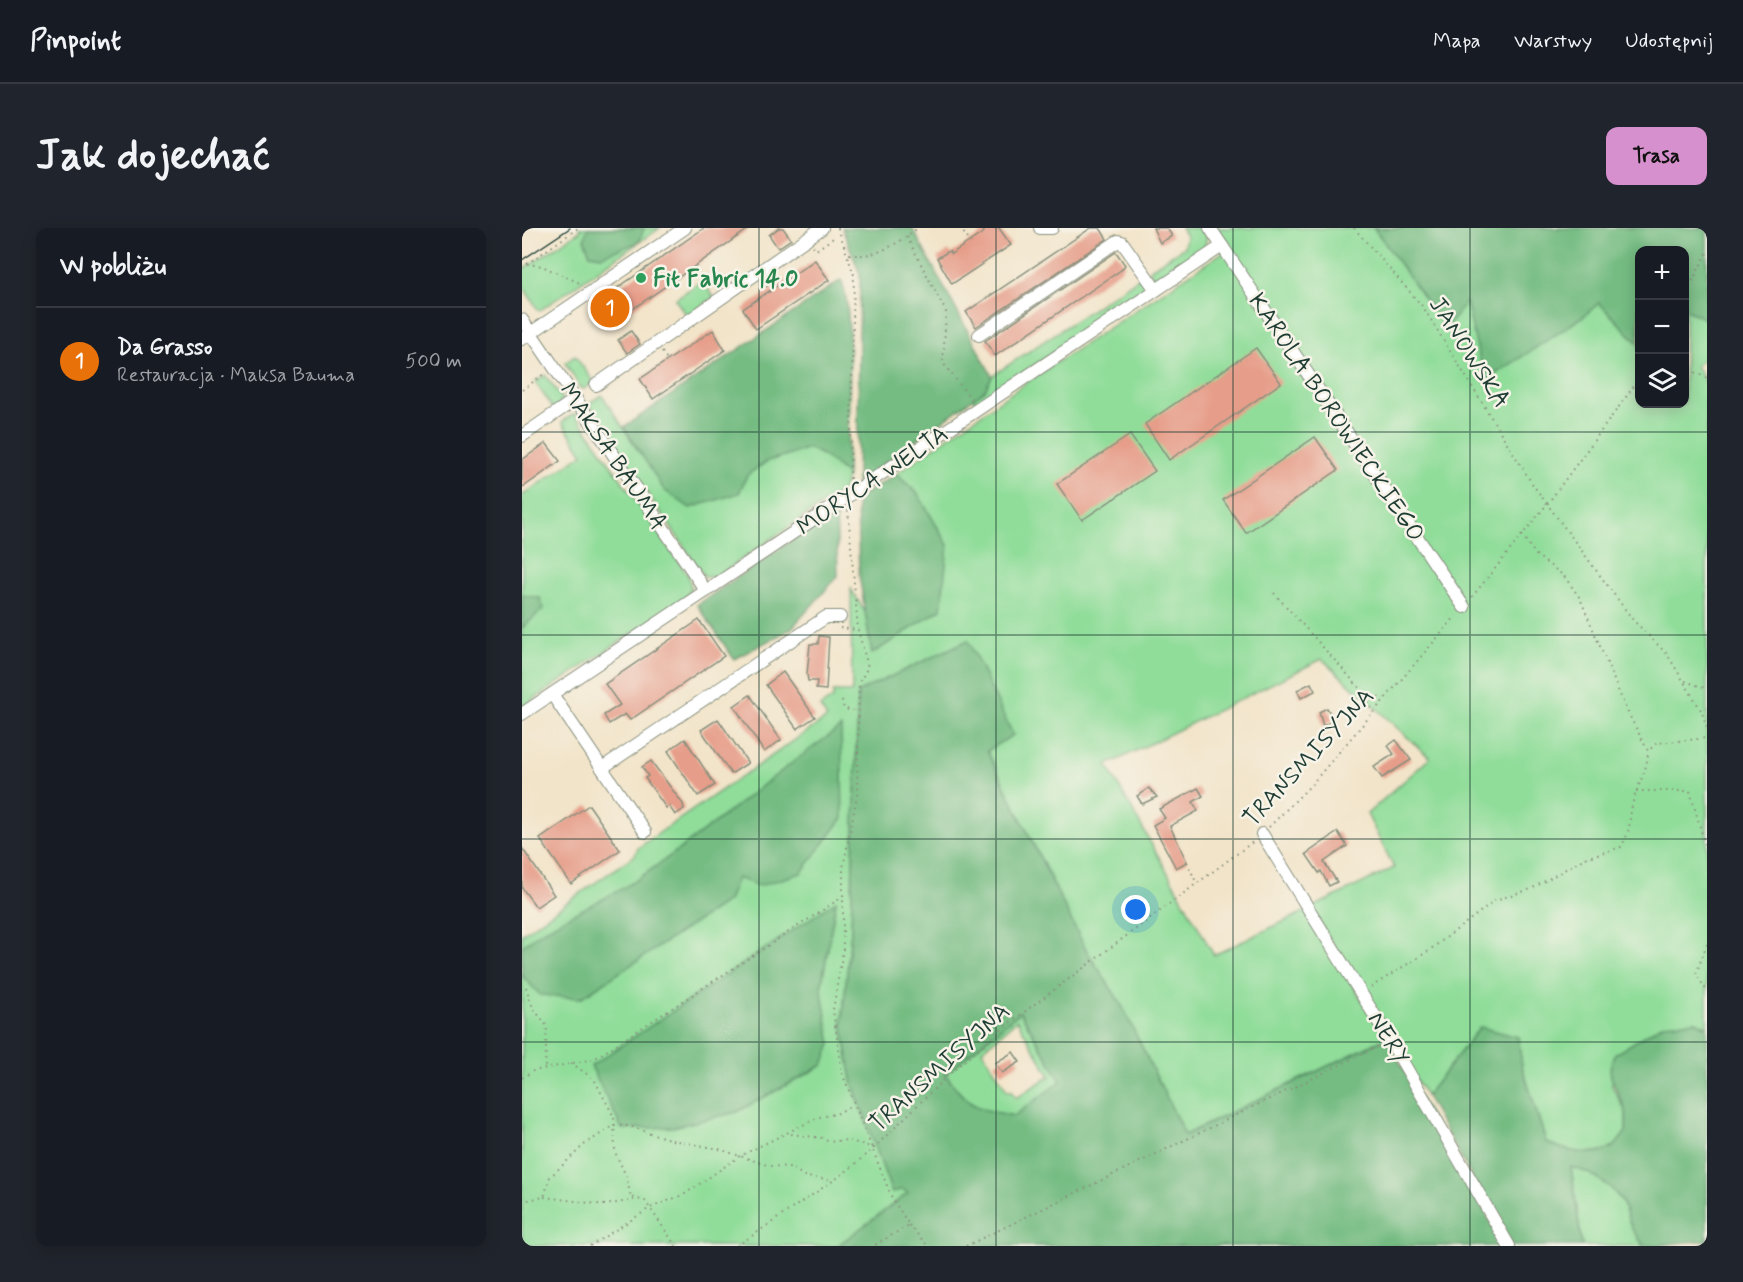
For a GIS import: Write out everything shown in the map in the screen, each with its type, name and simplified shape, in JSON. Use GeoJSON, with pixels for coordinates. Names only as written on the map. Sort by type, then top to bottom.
{"type":"FeatureCollection","features":[{"type":"Feature","properties":{"kind":"street"},"geometry":{"type":"LineString","coordinates":[[526,336],[685,228]]}},
{"type":"Feature","properties":{"kind":"street"},"geometry":{"type":"LineString","coordinates":[[596,385],[822,228]]}},
{"type":"Feature","properties":{"kind":"street"},"geometry":{"type":"LineString","coordinates":[[1040,228],[1052,228]]}},
{"type":"Feature","properties":{"kind":"street","name":"KAROLA BOROWIECKIEGO"},"geometry":{"type":"LineString","coordinates":[[1210,228],[1464,607]]}},
{"type":"Feature","properties":{"kind":"street"},"geometry":{"type":"LineString","coordinates":[[979,335],[1118,241],[1122,242],[1156,290]]}},
{"type":"Feature","properties":{"kind":"street","name":"MORYCA WELTA"},"geometry":{"type":"LineString","coordinates":[[522,714],[1222,246]]}},
{"type":"Feature","properties":{"kind":"street","name":"MAKSA BAUMA"},"geometry":{"type":"LineString","coordinates":[[522,320],[526,336],[576,399],[706,591]]}},
{"type":"Feature","properties":{"kind":"street"},"geometry":{"type":"LineString","coordinates":[[522,436],[576,399]]}},
{"type":"Feature","properties":{"kind":"street"},"geometry":{"type":"LineString","coordinates":[[602,768],[826,617],[840,622]]}},
{"type":"Feature","properties":{"kind":"street"},"geometry":{"type":"LineString","coordinates":[[552,694],[645,832]]}},
{"type":"Feature","properties":{"kind":"street","name":"NERY"},"geometry":{"type":"LineString","coordinates":[[1262,834],[1390,1040],[1509,1246]]}},
{"type":"Feature","properties":{"kind":"path"},"geometry":{"type":"LineString","coordinates":[[578,228],[526,264],[556,271],[592,291]]}},
{"type":"Feature","properties":{"kind":"path"},"geometry":{"type":"LineString","coordinates":[[838,228],[849,254],[854,275],[851,474],[847,497],[858,630],[868,668],[859,683],[857,796],[843,868],[841,898],[843,950],[833,1010],[842,1072],[892,1198],[909,1225],[928,1246]]}},
{"type":"Feature","properties":{"kind":"path"},"geometry":{"type":"LineString","coordinates":[[849,254],[873,255],[908,237],[918,228]]}},
{"type":"Feature","properties":{"kind":"path"},"geometry":{"type":"LineString","coordinates":[[960,228],[970,243]]}},
{"type":"Feature","properties":{"kind":"path","name":"JANOWSKA"},"geometry":{"type":"LineString","coordinates":[[1354,228],[1423,307],[1533,485],[1633,620],[1667,654],[1701,710],[1707,728]]}},
{"type":"Feature","properties":{"kind":"path"},"geometry":{"type":"LineString","coordinates":[[908,237],[946,312],[943,363],[979,409]]}},
{"type":"Feature","properties":{"kind":"path"},"geometry":{"type":"LineString","coordinates":[[1689,287],[1707,253]]}},
{"type":"Feature","properties":{"kind":"path"},"geometry":{"type":"LineString","coordinates":[[761,279],[771,293]]}},
{"type":"Feature","properties":{"kind":"path"},"geometry":{"type":"LineString","coordinates":[[660,349],[669,362]]}},
{"type":"Feature","properties":{"kind":"path"},"geometry":{"type":"LineString","coordinates":[[1689,369],[1707,378]]}},
{"type":"Feature","properties":{"kind":"path"},"geometry":{"type":"LineString","coordinates":[[522,390],[534,381]]}},
{"type":"Feature","properties":{"kind":"path","name":"TRANSMISYJNA"},"geometry":{"type":"LineString","coordinates":[[737,1246],[833,1180],[874,1148],[949,1074],[1000,1030],[1262,834],[1310,786],[1464,607],[1548,503],[1635,385]]}},
{"type":"Feature","properties":{"kind":"path"},"geometry":{"type":"LineString","coordinates":[[1361,994],[1396,969],[1427,952],[1496,900],[1531,889],[1585,858],[1621,847],[1630,831],[1631,808],[1648,762],[1648,751],[1626,709],[1580,598],[1563,576],[1536,555],[1522,535]]}},
{"type":"Feature","properties":{"kind":"path"},"geometry":{"type":"LineString","coordinates":[[1274,593],[1366,695],[1373,713]]}},
{"type":"Feature","properties":{"kind":"path"},"geometry":{"type":"LineString","coordinates":[[840,622],[858,630]]}},
{"type":"Feature","properties":{"kind":"path"},"geometry":{"type":"LineString","coordinates":[[1683,680],[1705,688],[1707,686]]}},
{"type":"Feature","properties":{"kind":"path"},"geometry":{"type":"LineString","coordinates":[[1366,695],[1386,698]]}},
{"type":"Feature","properties":{"kind":"path"},"geometry":{"type":"LineString","coordinates":[[842,700],[845,710],[859,711]]}},
{"type":"Feature","properties":{"kind":"path"},"geometry":{"type":"LineString","coordinates":[[1648,751],[1657,743],[1707,738]]}},
{"type":"Feature","properties":{"kind":"path"},"geometry":{"type":"LineString","coordinates":[[1636,791],[1690,791],[1707,852]]}},
{"type":"Feature","properties":{"kind":"path"},"geometry":{"type":"LineString","coordinates":[[1186,862],[1197,884]]}},
{"type":"Feature","properties":{"kind":"path"},"geometry":{"type":"LineString","coordinates":[[522,1078],[545,1067],[594,1059],[841,898]]}},
{"type":"Feature","properties":{"kind":"path"},"geometry":{"type":"LineString","coordinates":[[1707,944],[1696,974],[1707,991]]}},
{"type":"Feature","properties":{"kind":"path"},"geometry":{"type":"LineString","coordinates":[[526,987],[533,1008],[547,1026],[545,1067]]}},
{"type":"Feature","properties":{"kind":"path"},"geometry":{"type":"LineString","coordinates":[[966,1246],[1390,1040]]}},
{"type":"Feature","properties":{"kind":"path"},"geometry":{"type":"LineString","coordinates":[[569,1062],[594,1079],[614,1117],[615,1152],[634,1200]]}},
{"type":"Feature","properties":{"kind":"path"},"geometry":{"type":"LineString","coordinates":[[591,1246],[650,1208],[685,1194],[740,1156],[789,1134],[819,1117],[836,1114],[849,1107],[856,1108]]}},
{"type":"Feature","properties":{"kind":"path"},"geometry":{"type":"LineString","coordinates":[[544,1197],[550,1177],[584,1145],[614,1125],[629,1126],[672,1140],[705,1145],[770,1166],[790,1167],[806,1177],[833,1180]]}},
{"type":"Feature","properties":{"kind":"path"},"geometry":{"type":"LineString","coordinates":[[789,1134],[834,1143],[847,1140],[874,1148]]}},
{"type":"Feature","properties":{"kind":"path"},"geometry":{"type":"LineString","coordinates":[[522,1201],[544,1197],[605,1205],[634,1200],[645,1201],[676,1246]]}},
{"type":"Feature","properties":{"kind":"path"},"geometry":{"type":"LineString","coordinates":[[873,1246],[909,1225]]}},
{"type":"Feature","properties":{"kind":"green space"},"geometry":{"type":"Polygon","coordinates":[[[579,228],[660,228],[539,311],[522,285],[522,270],[580,231],[579,228]]]}},
{"type":"Feature","properties":{"kind":"green space"},"geometry":{"type":"Polygon","coordinates":[[[588,228],[644,228],[639,242],[601,256],[590,254],[584,239],[588,228]]]}},
{"type":"Feature","properties":{"kind":"green space"},"geometry":{"type":"Polygon","coordinates":[[[842,228],[912,228],[992,376],[985,390],[857,483],[860,274],[842,228]]]}},
{"type":"Feature","properties":{"kind":"green space"},"geometry":{"type":"Polygon","coordinates":[[[1181,228],[1203,228],[1206,237],[1205,245],[1194,259],[1160,280],[1155,280],[1149,270],[1184,247],[1186,236],[1181,228]]]}},
{"type":"Feature","properties":{"kind":"green space"},"geometry":{"type":"Polygon","coordinates":[[[1216,228],[1374,228],[1446,328],[1466,301],[1485,380],[1584,316],[1599,302],[1635,340],[1635,408],[1689,408],[1689,311],[1707,320],[1707,356],[1696,366],[1707,384],[1707,1027],[1696,1021],[1611,1084],[1626,1112],[1626,1132],[1615,1146],[1597,1152],[1561,1149],[1546,1142],[1522,1066],[1518,1037],[1480,1027],[1426,1096],[1311,908],[1394,868],[1367,814],[1430,758],[1322,659],[1107,765],[1214,955],[1306,911],[1386,1038],[1185,1135],[1121,1004],[1085,948],[987,750],[1013,735],[858,692],[851,931],[842,1024],[853,1085],[892,1192],[902,1189],[909,1193],[837,1246],[522,1246],[522,934],[635,855],[638,848],[662,831],[827,718],[820,707],[833,698],[833,692],[852,692],[851,589],[865,612],[872,654],[918,494],[896,474],[1017,389],[1226,250],[1216,228]],[[836,902],[737,1112],[823,1065],[821,988],[836,902]]]}},
{"type":"Feature","properties":{"kind":"green space"},"geometry":{"type":"Polygon","coordinates":[[[1374,228],[1707,228],[1707,320],[1689,311],[1689,246],[1635,246],[1635,340],[1599,303],[1584,316],[1485,381],[1466,302],[1446,329],[1374,228]]]}},
{"type":"Feature","properties":{"kind":"green space"},"geometry":{"type":"Polygon","coordinates":[[[1140,277],[1146,285],[1146,290],[978,403],[973,399],[985,390],[992,376],[1140,277]]]}},
{"type":"Feature","properties":{"kind":"green space"},"geometry":{"type":"Polygon","coordinates":[[[841,280],[846,296],[850,374],[847,475],[824,456],[809,448],[768,461],[747,475],[739,493],[690,508],[664,490],[624,427],[841,280]]]}},
{"type":"Feature","properties":{"kind":"green space"},"geometry":{"type":"Polygon","coordinates":[[[702,281],[714,297],[687,316],[675,299],[702,281]]]}},
{"type":"Feature","properties":{"kind":"green space"},"geometry":{"type":"Polygon","coordinates":[[[575,356],[594,382],[584,389],[580,387],[565,363],[575,356]]]}},
{"type":"Feature","properties":{"kind":"green space"},"geometry":{"type":"Polygon","coordinates":[[[545,375],[563,399],[554,410],[535,382],[545,375]]]}},
{"type":"Feature","properties":{"kind":"green space"},"geometry":{"type":"Polygon","coordinates":[[[602,395],[639,452],[690,508],[739,493],[747,475],[768,461],[809,448],[824,456],[847,475],[843,490],[717,576],[705,577],[609,437],[589,403],[602,395]]]}},
{"type":"Feature","properties":{"kind":"green space"},"geometry":{"type":"Polygon","coordinates":[[[575,413],[689,577],[691,588],[686,597],[522,707],[522,496],[583,454],[562,422],[575,413]]]}},
{"type":"Feature","properties":{"kind":"green space"},"geometry":{"type":"Polygon","coordinates":[[[896,474],[918,494],[948,545],[941,609],[872,654],[859,574],[857,499],[896,474]]]}},
{"type":"Feature","properties":{"kind":"green space"},"geometry":{"type":"Polygon","coordinates":[[[836,511],[838,576],[791,629],[734,659],[697,605],[836,511]]]}},
{"type":"Feature","properties":{"kind":"green space"},"geometry":{"type":"Polygon","coordinates":[[[522,595],[540,598],[543,609],[522,628],[522,595]]]}},
{"type":"Feature","properties":{"kind":"green space"},"geometry":{"type":"Polygon","coordinates":[[[968,640],[1013,735],[987,751],[1085,948],[1121,1004],[1185,1135],[1386,1038],[1504,1246],[837,1246],[908,1193],[902,1189],[892,1193],[853,1085],[842,1024],[851,931],[858,692],[968,640]],[[1020,1012],[945,1074],[961,1094],[974,1105],[989,1111],[1014,1116],[1061,1081],[1020,1012]]]}},
{"type":"Feature","properties":{"kind":"green space"},"geometry":{"type":"Polygon","coordinates":[[[841,727],[843,818],[801,873],[759,886],[737,878],[728,901],[581,998],[540,995],[522,975],[522,947],[563,919],[608,897],[636,880],[841,727]]]}},
{"type":"Feature","properties":{"kind":"green space"},"geometry":{"type":"Polygon","coordinates":[[[836,901],[821,988],[831,1044],[823,1065],[737,1112],[673,1127],[622,1129],[591,1066],[836,901]]]}},
{"type":"Feature","properties":{"kind":"green space"},"geometry":{"type":"Polygon","coordinates":[[[1020,1012],[1062,1081],[1014,1116],[989,1111],[967,1100],[945,1074],[1020,1012]],[[1017,1020],[982,1050],[1008,1092],[1011,1090],[1016,1098],[1050,1076],[1017,1020]]]}},
{"type":"Feature","properties":{"kind":"green space"},"geometry":{"type":"Polygon","coordinates":[[[1696,1021],[1707,1027],[1707,1241],[1644,1246],[1632,1229],[1622,1201],[1610,1187],[1589,1173],[1571,1167],[1582,1246],[1511,1246],[1426,1096],[1480,1027],[1518,1037],[1522,1066],[1546,1142],[1561,1148],[1588,1153],[1613,1147],[1626,1132],[1624,1105],[1610,1070],[1615,1054],[1663,1024],[1696,1021]]]}},
{"type":"Feature","properties":{"kind":"green space"},"geometry":{"type":"Polygon","coordinates":[[[1571,1167],[1589,1173],[1610,1187],[1622,1201],[1632,1229],[1644,1246],[1582,1246],[1571,1167]]]}},
{"type":"Feature","properties":{"kind":"building"},"geometry":{"type":"Polygon","coordinates":[[[704,228],[750,228],[605,328],[590,307],[704,228]]]}},
{"type":"Feature","properties":{"kind":"building"},"geometry":{"type":"Polygon","coordinates":[[[783,228],[791,239],[778,248],[769,235],[783,228]]]}},
{"type":"Feature","properties":{"kind":"building"},"geometry":{"type":"Polygon","coordinates":[[[982,228],[999,228],[1011,245],[952,284],[937,258],[949,251],[951,254],[984,232],[982,228]]]}},
{"type":"Feature","properties":{"kind":"building"},"geometry":{"type":"Polygon","coordinates":[[[1091,228],[1100,228],[1107,239],[976,327],[966,312],[1091,228]]]}},
{"type":"Feature","properties":{"kind":"building"},"geometry":{"type":"Polygon","coordinates":[[[1153,228],[1167,228],[1172,236],[1160,243],[1153,228]]]}},
{"type":"Feature","properties":{"kind":"building"},"geometry":{"type":"Polygon","coordinates":[[[1116,252],[1125,265],[1121,270],[995,356],[985,341],[1116,252]]]}},
{"type":"Feature","properties":{"kind":"building"},"geometry":{"type":"Polygon","coordinates":[[[815,260],[829,280],[756,329],[743,309],[815,260]]]}},
{"type":"Feature","properties":{"kind":"building"},"geometry":{"type":"Polygon","coordinates":[[[713,330],[725,350],[653,399],[640,379],[713,330]]]}},
{"type":"Feature","properties":{"kind":"building"},"geometry":{"type":"Polygon","coordinates":[[[631,331],[640,344],[627,353],[618,340],[631,331]]]}},
{"type":"Feature","properties":{"kind":"building"},"geometry":{"type":"Polygon","coordinates":[[[1256,348],[1281,383],[1169,460],[1145,424],[1256,348]]]}},
{"type":"Feature","properties":{"kind":"building"},"geometry":{"type":"Polygon","coordinates":[[[1130,435],[1155,471],[1082,520],[1057,484],[1130,435]]]}},
{"type":"Feature","properties":{"kind":"building"},"geometry":{"type":"Polygon","coordinates":[[[1315,437],[1338,470],[1246,533],[1223,500],[1315,437]]]}},
{"type":"Feature","properties":{"kind":"building"},"geometry":{"type":"Polygon","coordinates":[[[546,443],[560,461],[522,488],[522,460],[546,443]]]}},
{"type":"Feature","properties":{"kind":"building"},"geometry":{"type":"Polygon","coordinates":[[[699,620],[724,656],[630,720],[625,714],[609,724],[604,715],[620,705],[605,684],[699,620]]]}},
{"type":"Feature","properties":{"kind":"building"},"geometry":{"type":"Polygon","coordinates":[[[819,636],[829,637],[826,690],[816,689],[817,681],[808,681],[807,674],[810,644],[818,644],[819,636]]]}},
{"type":"Feature","properties":{"kind":"building"},"geometry":{"type":"Polygon","coordinates":[[[783,672],[815,717],[797,729],[766,685],[783,672]]]}},
{"type":"Feature","properties":{"kind":"building"},"geometry":{"type":"Polygon","coordinates":[[[1311,683],[1315,691],[1301,698],[1297,690],[1311,683]]]}},
{"type":"Feature","properties":{"kind":"building"},"geometry":{"type":"Polygon","coordinates":[[[750,695],[781,740],[764,752],[734,706],[750,695]]]}},
{"type":"Feature","properties":{"kind":"building"},"geometry":{"type":"Polygon","coordinates":[[[1327,708],[1334,720],[1323,726],[1319,712],[1327,708]]]}},
{"type":"Feature","properties":{"kind":"building"},"geometry":{"type":"Polygon","coordinates":[[[718,719],[748,763],[731,774],[701,730],[718,719]]]}},
{"type":"Feature","properties":{"kind":"building"},"geometry":{"type":"Polygon","coordinates":[[[685,739],[715,785],[698,796],[668,751],[685,739]]]}},
{"type":"Feature","properties":{"kind":"building"},"geometry":{"type":"Polygon","coordinates":[[[1396,740],[1411,760],[1382,778],[1374,767],[1394,754],[1388,746],[1396,740]]]}},
{"type":"Feature","properties":{"kind":"building"},"geometry":{"type":"Polygon","coordinates":[[[651,761],[683,804],[684,809],[675,815],[669,806],[666,808],[645,778],[648,776],[642,767],[651,761]]]}},
{"type":"Feature","properties":{"kind":"building"},"geometry":{"type":"Polygon","coordinates":[[[1149,788],[1157,797],[1142,804],[1137,796],[1149,788]]]}},
{"type":"Feature","properties":{"kind":"building"},"geometry":{"type":"Polygon","coordinates":[[[1198,788],[1203,796],[1193,802],[1198,811],[1170,826],[1187,862],[1176,868],[1153,825],[1165,818],[1159,809],[1198,788]]]}},
{"type":"Feature","properties":{"kind":"building"},"geometry":{"type":"Polygon","coordinates":[[[589,805],[620,850],[571,884],[540,839],[589,805]]]}},
{"type":"Feature","properties":{"kind":"building"},"geometry":{"type":"Polygon","coordinates":[[[1338,832],[1347,846],[1324,862],[1337,882],[1329,886],[1321,871],[1319,873],[1306,854],[1338,832]]]}},
{"type":"Feature","properties":{"kind":"building"},"geometry":{"type":"Polygon","coordinates":[[[522,848],[554,895],[536,907],[522,888],[522,848]]]}},
{"type":"Feature","properties":{"kind":"building"},"geometry":{"type":"Polygon","coordinates":[[[1013,1052],[1020,1062],[1002,1073],[995,1063],[1013,1052]]]}},
{"type":"Feature","properties":{"kind":"tram line"},"geometry":{"type":"LineString","coordinates":[[522,260],[570,228]]}},
{"type":"Feature","properties":{"kind":"place","name":"Fit Fabric 14.0"},"geometry":{"type":"Point","coordinates":[641,278]}},
{"type":"Feature","properties":{"kind":"place","name":"Da Grasso"},"geometry":{"type":"Point","coordinates":[610,308]}}]}
